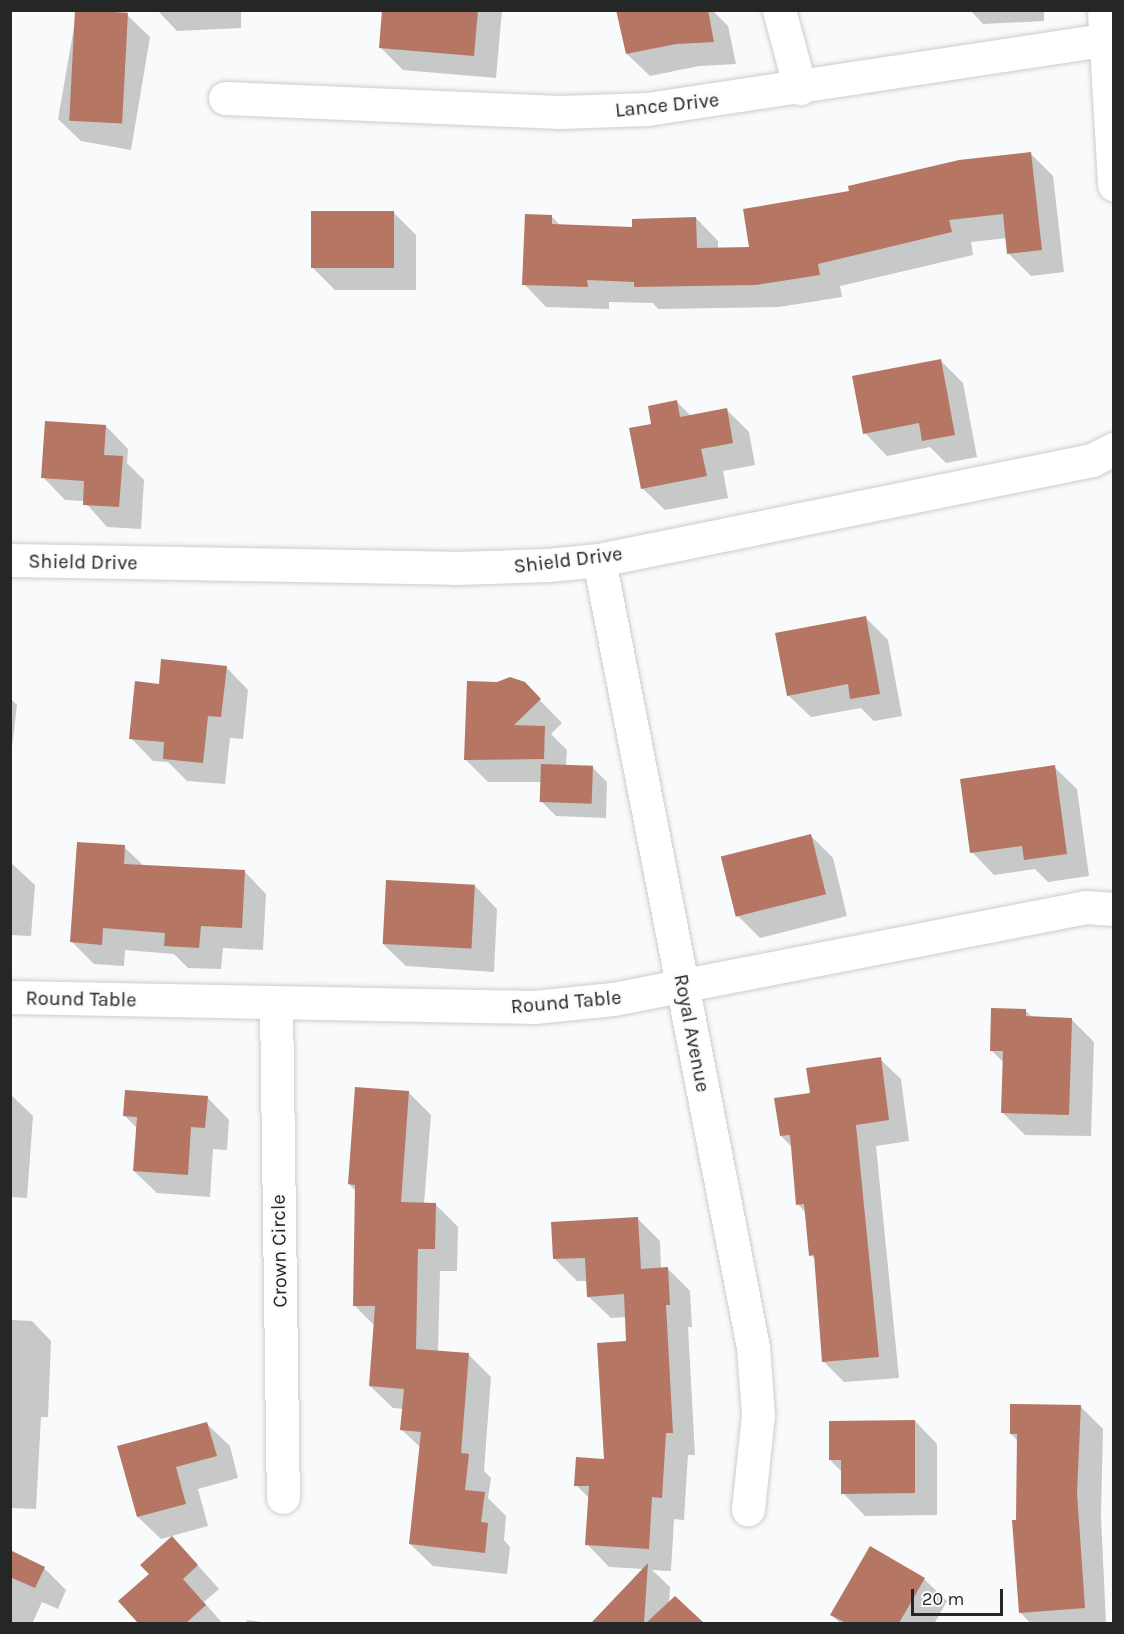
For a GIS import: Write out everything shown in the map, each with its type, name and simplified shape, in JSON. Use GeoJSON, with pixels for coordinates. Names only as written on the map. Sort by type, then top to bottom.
{"type":"FeatureCollection","features":[{"type":"Feature","properties":{"kind":"street"},"geometry":{"type":"LineString","coordinates":[[779,10],[800,88]]}},
{"type":"Feature","properties":{"kind":"street"},"geometry":{"type":"LineString","coordinates":[[1104,25],[1113,184]]}},
{"type":"Feature","properties":{"kind":"street","name":"Lance Drive"},"geometry":{"type":"LineString","coordinates":[[225,98],[605,111],[691,105],[800,88],[1104,25]]}},
{"type":"Feature","properties":{"kind":"street","name":"Shield Drive"},"geometry":{"type":"LineString","coordinates":[[10,560],[474,568],[599,560],[1092,460],[1113,449]]}},
{"type":"Feature","properties":{"kind":"street","name":"Royal Avenue"},"geometry":{"type":"LineString","coordinates":[[599,560],[753,1347],[758,1415],[748,1509]]}},
{"type":"Feature","properties":{"kind":"street","name":"Round Table"},"geometry":{"type":"LineString","coordinates":[[10,998],[534,1007],[613,999],[1086,907],[1113,909]]}},
{"type":"Feature","properties":{"kind":"street","name":"Crown Circle"},"geometry":{"type":"LineString","coordinates":[[276,1004],[283,1497]]}},
{"type":"Feature","properties":{"kind":"building"},"geometry":{"type":"Polygon","coordinates":[[[75,10],[128,13],[122,124],[69,121],[75,10]]]}},
{"type":"Feature","properties":{"kind":"building"},"geometry":{"type":"Polygon","coordinates":[[[382,10],[478,10],[474,56],[379,48],[382,10]]]}},
{"type":"Feature","properties":{"kind":"building"},"geometry":{"type":"Polygon","coordinates":[[[616,10],[708,10],[714,42],[676,44],[626,54],[616,10]]]}},
{"type":"Feature","properties":{"kind":"building"},"geometry":{"type":"Polygon","coordinates":[[[1031,152],[1042,250],[1007,254],[1003,214],[949,220],[952,232],[818,264],[820,275],[756,285],[634,287],[634,282],[587,280],[588,287],[522,285],[525,214],[552,215],[552,224],[632,227],[632,219],[696,217],[697,248],[749,247],[743,209],[849,191],[848,186],[959,160],[1031,152]]]}},
{"type":"Feature","properties":{"kind":"building"},"geometry":{"type":"Polygon","coordinates":[[[311,211],[394,211],[394,268],[311,268],[311,211]]]}},
{"type":"Feature","properties":{"kind":"building"},"geometry":{"type":"Polygon","coordinates":[[[941,359],[955,435],[922,441],[919,423],[863,434],[852,376],[941,359]]]}},
{"type":"Feature","properties":{"kind":"building"},"geometry":{"type":"Polygon","coordinates":[[[677,400],[680,417],[727,408],[733,443],[701,449],[707,476],[641,489],[629,428],[651,424],[648,406],[677,400]]]}},
{"type":"Feature","properties":{"kind":"building"},"geometry":{"type":"Polygon","coordinates":[[[45,421],[106,425],[104,455],[123,456],[119,507],[83,505],[84,481],[41,478],[45,421]]]}},
{"type":"Feature","properties":{"kind":"building"},"geometry":{"type":"Polygon","coordinates":[[[866,616],[880,694],[850,699],[848,684],[787,696],[775,633],[866,616]]]}},
{"type":"Feature","properties":{"kind":"building"},"geometry":{"type":"Polygon","coordinates":[[[161,659],[227,666],[221,717],[208,716],[203,763],[163,759],[164,742],[129,739],[135,681],[159,684],[161,659]]]}},
{"type":"Feature","properties":{"kind":"building"},"geometry":{"type":"Polygon","coordinates":[[[510,677],[525,682],[541,699],[514,725],[545,726],[544,759],[464,760],[467,681],[497,682],[510,677]]]}},
{"type":"Feature","properties":{"kind":"building"},"geometry":{"type":"Polygon","coordinates":[[[541,764],[593,766],[592,804],[540,802],[541,764]]]}},
{"type":"Feature","properties":{"kind":"building"},"geometry":{"type":"Polygon","coordinates":[[[1055,765],[1067,854],[1024,860],[1022,846],[970,853],[960,779],[1055,765]]]}},
{"type":"Feature","properties":{"kind":"building"},"geometry":{"type":"Polygon","coordinates":[[[811,834],[826,894],[736,917],[721,856],[811,834]]]}},
{"type":"Feature","properties":{"kind":"building"},"geometry":{"type":"Polygon","coordinates":[[[77,842],[125,845],[124,864],[245,870],[242,928],[201,926],[199,948],[164,946],[165,933],[103,928],[102,945],[70,942],[77,842]]]}},
{"type":"Feature","properties":{"kind":"building"},"geometry":{"type":"Polygon","coordinates":[[[386,880],[475,885],[472,949],[383,944],[386,880]]]}},
{"type":"Feature","properties":{"kind":"building"},"geometry":{"type":"Polygon","coordinates":[[[991,1008],[1026,1009],[1026,1016],[1072,1018],[1069,1115],[1001,1113],[1003,1051],[990,1051],[991,1008]]]}},
{"type":"Feature","properties":{"kind":"building"},"geometry":{"type":"Polygon","coordinates":[[[881,1057],[889,1120],[856,1125],[879,1357],[822,1362],[814,1255],[809,1256],[804,1204],[796,1205],[790,1135],[780,1136],[774,1098],[810,1093],[806,1068],[881,1057]]]}},
{"type":"Feature","properties":{"kind":"building"},"geometry":{"type":"Polygon","coordinates":[[[355,1087],[409,1091],[401,1202],[436,1203],[435,1249],[418,1249],[416,1349],[469,1353],[461,1453],[469,1454],[465,1490],[485,1492],[481,1522],[488,1523],[485,1553],[409,1544],[421,1432],[400,1430],[404,1389],[369,1386],[375,1306],[353,1306],[355,1185],[348,1184],[355,1087]]]}},
{"type":"Feature","properties":{"kind":"building"},"geometry":{"type":"Polygon","coordinates":[[[125,1090],[208,1096],[205,1128],[191,1127],[188,1175],[133,1171],[137,1117],[123,1116],[125,1090]]]}},
{"type":"Feature","properties":{"kind":"building"},"geometry":{"type":"Polygon","coordinates":[[[638,1217],[641,1269],[668,1267],[670,1305],[666,1305],[673,1433],[666,1433],[662,1498],[652,1497],[649,1549],[585,1545],[589,1486],[574,1486],[576,1457],[604,1459],[597,1343],[626,1341],[624,1294],[587,1297],[585,1258],[553,1259],[551,1222],[638,1217]]]}},
{"type":"Feature","properties":{"kind":"building"},"geometry":{"type":"Polygon","coordinates":[[[1010,1404],[1081,1405],[1077,1493],[1085,1608],[1019,1613],[1012,1520],[1016,1520],[1017,1434],[1010,1434],[1010,1404]]]}},
{"type":"Feature","properties":{"kind":"building"},"geometry":{"type":"Polygon","coordinates":[[[915,1420],[915,1493],[841,1494],[841,1460],[829,1460],[829,1421],[915,1420]]]}},
{"type":"Feature","properties":{"kind":"building"},"geometry":{"type":"Polygon","coordinates":[[[207,1422],[217,1456],[176,1467],[186,1504],[137,1517],[117,1446],[207,1422]]]}},
{"type":"Feature","properties":{"kind":"building"},"geometry":{"type":"Polygon","coordinates":[[[172,1536],[198,1565],[183,1579],[206,1605],[186,1623],[138,1623],[118,1601],[149,1574],[140,1565],[172,1536]]]}},
{"type":"Feature","properties":{"kind":"building"},"geometry":{"type":"Polygon","coordinates":[[[870,1546],[925,1578],[899,1623],[846,1623],[830,1615],[870,1546]]]}},
{"type":"Feature","properties":{"kind":"building"},"geometry":{"type":"Polygon","coordinates":[[[10,1550],[45,1567],[35,1588],[10,1577],[10,1550]]]}},
{"type":"Feature","properties":{"kind":"building"},"geometry":{"type":"Polygon","coordinates":[[[648,1563],[644,1623],[591,1623],[648,1563]]]}},
{"type":"Feature","properties":{"kind":"building"},"geometry":{"type":"Polygon","coordinates":[[[675,1596],[704,1623],[646,1623],[675,1596]]]}}]}
